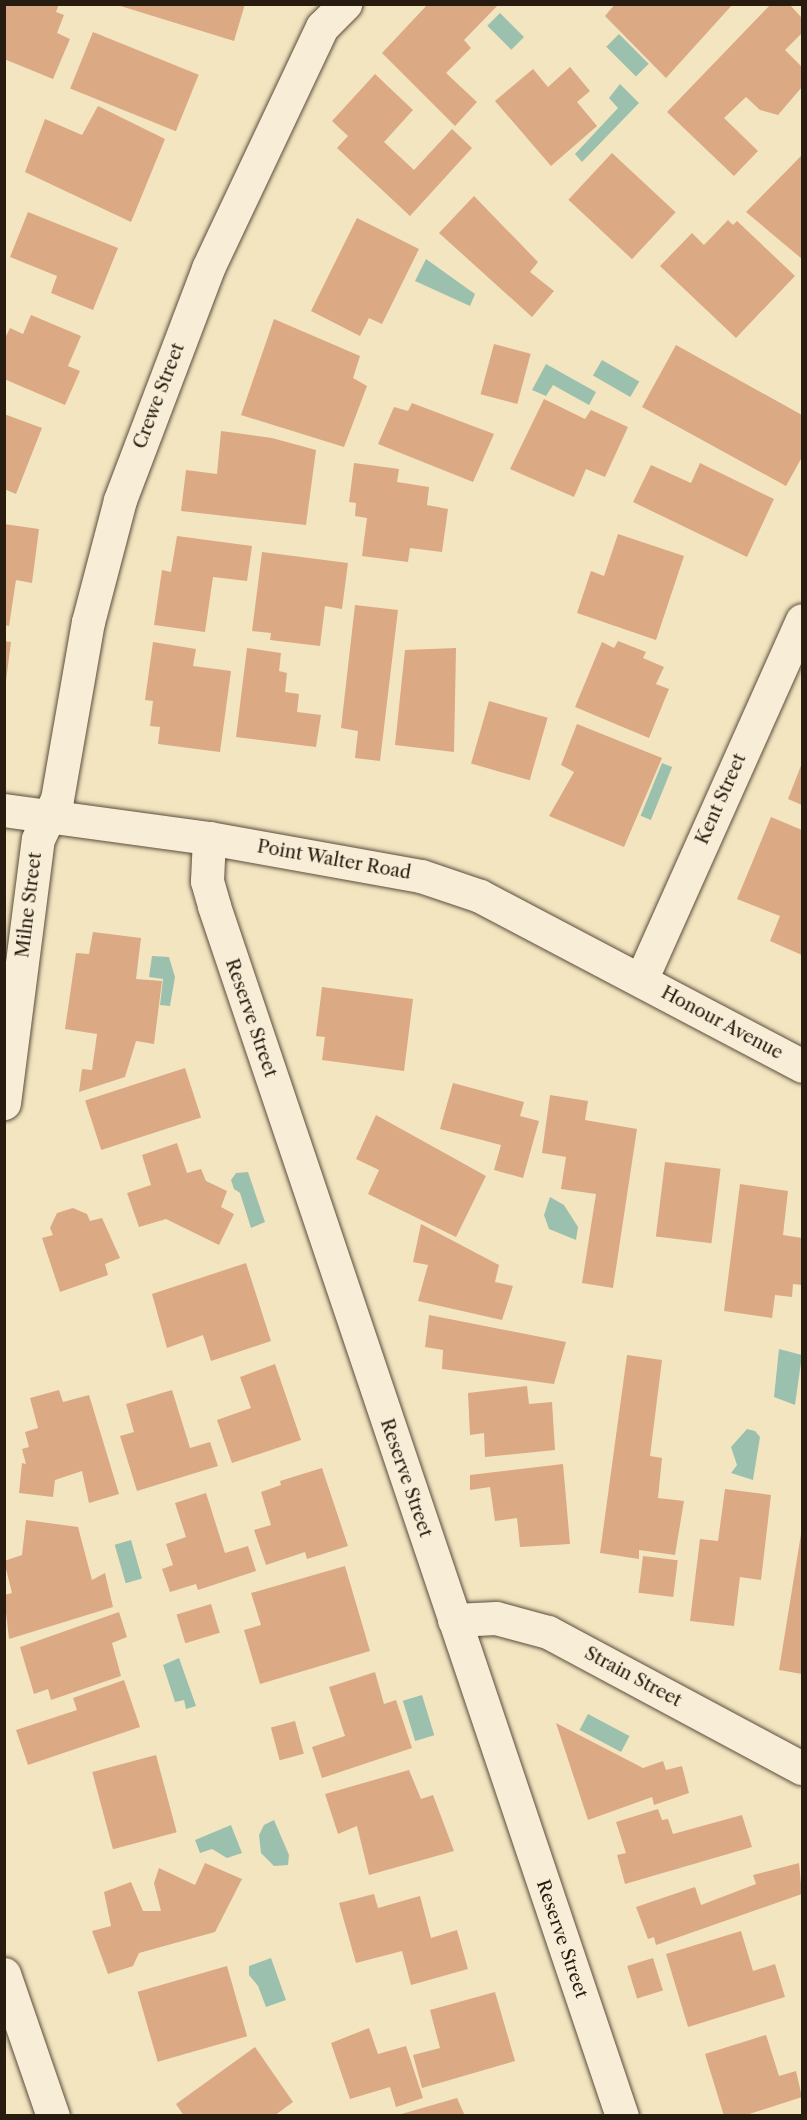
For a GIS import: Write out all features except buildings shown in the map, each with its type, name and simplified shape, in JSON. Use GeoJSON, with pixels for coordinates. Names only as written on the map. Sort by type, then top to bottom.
{"type":"FeatureCollection","features":[{"type":"Feature","properties":{"kind":"street","name":"Crewe Street"},"geometry":{"type":"LineString","coordinates":[[49,816],[57,798],[88,622],[120,500],[208,268],[322,27],[345,4]]}},
{"type":"Feature","properties":{"kind":"street","name":"Kent Street"},"geometry":{"type":"LineString","coordinates":[[641,980],[802,620]]}},
{"type":"Feature","properties":{"kind":"street","name":"Point Walter Road"},"geometry":{"type":"LineString","coordinates":[[4,810],[209,838],[421,876],[480,896],[641,980]]}},
{"type":"Feature","properties":{"kind":"street","name":"Milne Street"},"geometry":{"type":"LineString","coordinates":[[4,1103],[38,839],[49,816]]}},
{"type":"Feature","properties":{"kind":"street","name":"Reserve Street"},"geometry":{"type":"LineString","coordinates":[[209,838],[207,881],[214,906],[622,2115]]}},
{"type":"Feature","properties":{"kind":"street","name":"Honour Avenue"},"geometry":{"type":"LineString","coordinates":[[641,980],[802,1066]]}},
{"type":"Feature","properties":{"kind":"street","name":"Strain Street"},"geometry":{"type":"LineString","coordinates":[[454,1620],[496,1618],[548,1632],[802,1768]]}},
{"type":"Feature","properties":{"kind":"street"},"geometry":{"type":"LineString","coordinates":[[4,1974],[53,2115]]}},
{"type":"Feature","properties":{"kind":"shaded area"},"geometry":{"type":"Polygon","coordinates":[[[500,13],[524,37],[511,50],[487,26],[500,13]]]}},
{"type":"Feature","properties":{"kind":"shaded area"},"geometry":{"type":"Polygon","coordinates":[[[619,34],[649,64],[636,76],[606,47],[619,34]]]}},
{"type":"Feature","properties":{"kind":"shaded area"},"geometry":{"type":"Polygon","coordinates":[[[620,84],[639,103],[582,162],[575,154],[618,108],[609,98],[620,84]]]}},
{"type":"Feature","properties":{"kind":"shaded area"},"geometry":{"type":"Polygon","coordinates":[[[426,259],[475,294],[470,306],[415,281],[426,259]]]}},
{"type":"Feature","properties":{"kind":"shaded area"},"geometry":{"type":"Polygon","coordinates":[[[602,360],[639,382],[630,397],[593,376],[602,360]]]}},
{"type":"Feature","properties":{"kind":"shaded area"},"geometry":{"type":"Polygon","coordinates":[[[546,364],[596,392],[589,405],[553,385],[546,396],[532,390],[546,364]]]}},
{"type":"Feature","properties":{"kind":"shaded area"},"geometry":{"type":"Polygon","coordinates":[[[662,763],[672,767],[651,820],[641,816],[662,763]]]}},
{"type":"Feature","properties":{"kind":"shaded area"},"geometry":{"type":"Polygon","coordinates":[[[152,956],[169,957],[175,977],[170,1006],[160,1005],[163,979],[149,977],[152,956]]]}},
{"type":"Feature","properties":{"kind":"shaded area"},"geometry":{"type":"Polygon","coordinates":[[[248,1172],[265,1222],[251,1228],[240,1193],[234,1189],[231,1180],[236,1173],[248,1172]]]}},
{"type":"Feature","properties":{"kind":"shaded area"},"geometry":{"type":"Polygon","coordinates":[[[550,1197],[564,1205],[578,1227],[576,1240],[549,1229],[544,1215],[550,1197]]]}},
{"type":"Feature","properties":{"kind":"shaded area"},"geometry":{"type":"Polygon","coordinates":[[[779,1349],[802,1355],[795,1405],[774,1397],[779,1349]]]}},
{"type":"Feature","properties":{"kind":"shaded area"},"geometry":{"type":"Polygon","coordinates":[[[747,1429],[755,1431],[760,1437],[753,1480],[731,1473],[737,1465],[731,1447],[747,1429]]]}},
{"type":"Feature","properties":{"kind":"shaded area"},"geometry":{"type":"Polygon","coordinates":[[[131,1540],[142,1578],[126,1583],[115,1545],[131,1540]]]}},
{"type":"Feature","properties":{"kind":"shaded area"},"geometry":{"type":"Polygon","coordinates":[[[179,1658],[196,1706],[186,1709],[184,1700],[175,1702],[163,1665],[179,1658]]]}},
{"type":"Feature","properties":{"kind":"shaded area"},"geometry":{"type":"Polygon","coordinates":[[[422,1695],[434,1735],[415,1741],[403,1701],[422,1695]]]}},
{"type":"Feature","properties":{"kind":"shaded area"},"geometry":{"type":"Polygon","coordinates":[[[588,1714],[629,1736],[621,1752],[580,1730],[588,1714]]]}},
{"type":"Feature","properties":{"kind":"shaded area"},"geometry":{"type":"Polygon","coordinates":[[[274,1820],[289,1855],[288,1865],[274,1866],[261,1853],[259,1835],[264,1825],[274,1820]]]}},
{"type":"Feature","properties":{"kind":"shaded area"},"geometry":{"type":"Polygon","coordinates":[[[231,1825],[242,1853],[227,1858],[212,1849],[200,1853],[195,1840],[231,1825]]]}},
{"type":"Feature","properties":{"kind":"shaded area"},"geometry":{"type":"Polygon","coordinates":[[[271,1958],[286,2000],[266,2007],[258,1986],[249,1975],[249,1966],[271,1958]]]}}]}
